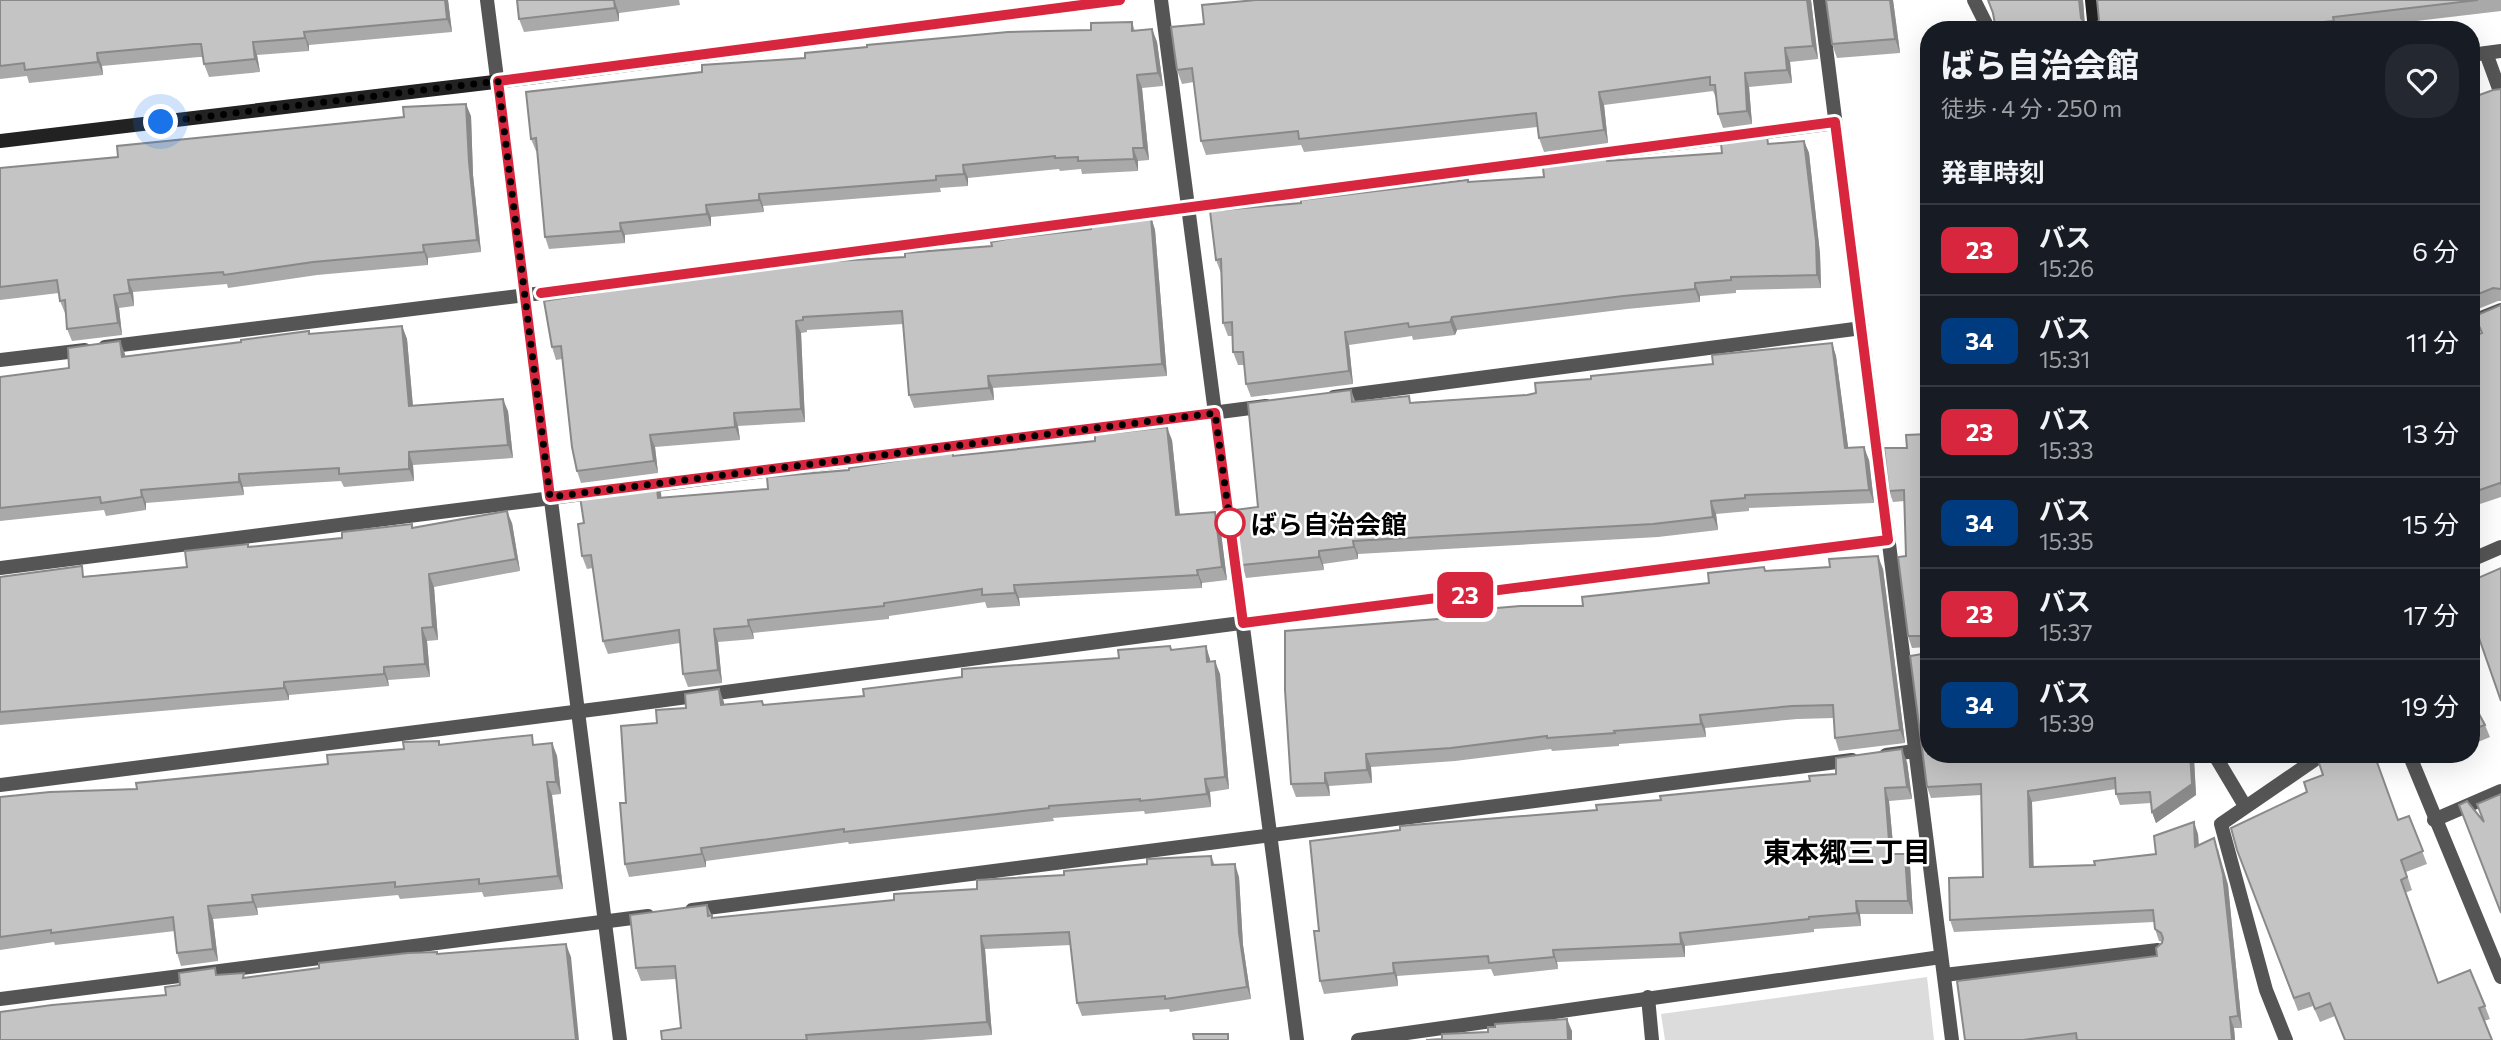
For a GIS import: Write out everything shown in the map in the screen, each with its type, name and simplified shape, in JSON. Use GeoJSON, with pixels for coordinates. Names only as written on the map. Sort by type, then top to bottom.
{"type":"FeatureCollection","features":[{"type":"Feature","properties":{"kind":"street"},"geometry":{"type":"LineString","coordinates":[[487,0],[621,1040]]}},
{"type":"Feature","properties":{"kind":"street"},"geometry":{"type":"LineString","coordinates":[[0,141],[498,81],[1120,0]]}},
{"type":"Feature","properties":{"kind":"street"},"geometry":{"type":"LineString","coordinates":[[1161,0],[1297,1040]]}},
{"type":"Feature","properties":{"kind":"street"},"geometry":{"type":"LineString","coordinates":[[1820,0],[1888,540],[1910,658],[1915,751],[1952,1040]]}},
{"type":"Feature","properties":{"kind":"street"},"geometry":{"type":"LineString","coordinates":[[1973,0],[1984,21]]}},
{"type":"Feature","properties":{"kind":"street"},"geometry":{"type":"LineString","coordinates":[[2092,0],[2094,21]]}},
{"type":"Feature","properties":{"kind":"street"},"geometry":{"type":"LineString","coordinates":[[2480,54],[2501,51]]}},
{"type":"Feature","properties":{"kind":"street"},"geometry":{"type":"LineString","coordinates":[[2480,57],[2501,94]]}},
{"type":"Feature","properties":{"kind":"street"},"geometry":{"type":"LineString","coordinates":[[0,360],[523,295],[1835,122]]}},
{"type":"Feature","properties":{"kind":"street"},"geometry":{"type":"LineString","coordinates":[[2480,318],[2501,310]]}},
{"type":"Feature","properties":{"kind":"street"},"geometry":{"type":"LineString","coordinates":[[1314,400],[1862,328]]}},
{"type":"Feature","properties":{"kind":"street"},"geometry":{"type":"LineString","coordinates":[[0,568],[1286,403]]}},
{"type":"Feature","properties":{"kind":"street"},"geometry":{"type":"LineString","coordinates":[[0,785],[1888,540]]}},
{"type":"Feature","properties":{"kind":"street"},"geometry":{"type":"LineString","coordinates":[[2480,556],[2501,547]]}},
{"type":"Feature","properties":{"kind":"street"},"geometry":{"type":"LineString","coordinates":[[0,999],[1915,751]]}},
{"type":"Feature","properties":{"kind":"street"},"geometry":{"type":"LineString","coordinates":[[2219,763],[2245,806]]}},
{"type":"Feature","properties":{"kind":"street"},"geometry":{"type":"LineString","coordinates":[[2286,1040],[2266,990],[2221,824],[2310,763]]}},
{"type":"Feature","properties":{"kind":"street"},"geometry":{"type":"LineString","coordinates":[[2412,763],[2501,977]]}},
{"type":"Feature","properties":{"kind":"street"},"geometry":{"type":"LineString","coordinates":[[2434,820],[2501,791]]}},
{"type":"Feature","properties":{"kind":"street"},"geometry":{"type":"LineString","coordinates":[[1944,975],[2158,950]]}},
{"type":"Feature","properties":{"kind":"street"},"geometry":{"type":"LineString","coordinates":[[1358,1040],[1941,957]]}},
{"type":"Feature","properties":{"kind":"street"},"geometry":{"type":"LineString","coordinates":[[1648,997],[1652,1040]]}},
{"type":"Feature","properties":{"kind":"shaded area"},"geometry":{"type":"Polygon","coordinates":[[[1927,977],[1934,1040],[1665,1040],[1661,1014],[1927,977]]]}},
{"type":"Feature","properties":{"kind":"building"},"geometry":{"type":"Polygon","coordinates":[[[0,0],[445,0],[447,19],[304,32],[305,38],[253,42],[255,59],[204,64],[201,44],[194,44],[97,53],[98,62],[25,70],[24,63],[0,66],[0,0]]]}},
{"type":"Feature","properties":{"kind":"building"},"geometry":{"type":"Polygon","coordinates":[[[517,0],[614,0],[615,8],[519,19],[517,0]]]}},
{"type":"Feature","properties":{"kind":"building"},"geometry":{"type":"Polygon","coordinates":[[[1256,0],[1807,0],[1813,46],[1785,48],[1787,70],[1745,73],[1747,111],[1718,114],[1715,85],[1710,85],[1710,77],[1599,92],[1604,130],[1539,138],[1536,113],[1299,139],[1298,131],[1201,141],[1192,68],[1177,70],[1171,27],[1204,24],[1202,5],[1256,0]]]}},
{"type":"Feature","properties":{"kind":"building"},"geometry":{"type":"Polygon","coordinates":[[[1826,0],[1890,0],[1895,39],[1832,44],[1826,0]]]}},
{"type":"Feature","properties":{"kind":"building"},"geometry":{"type":"Polygon","coordinates":[[[1988,0],[2079,0],[2083,21],[1994,21],[1988,0]]]}},
{"type":"Feature","properties":{"kind":"building"},"geometry":{"type":"Polygon","coordinates":[[[2097,0],[2478,0],[2333,17],[2334,21],[2098,21],[2097,0]]]}},
{"type":"Feature","properties":{"kind":"building"},"geometry":{"type":"Polygon","coordinates":[[[1132,22],[1132,31],[1152,29],[1158,73],[1137,75],[1144,148],[1133,148],[1134,159],[1078,161],[1078,157],[1055,156],[963,165],[964,174],[936,176],[936,180],[759,194],[759,200],[706,205],[707,214],[620,223],[621,231],[545,237],[536,138],[531,139],[526,92],[702,72],[702,65],[805,58],[805,53],[867,45],[1008,32],[1091,30],[1091,23],[1132,22]]]}},
{"type":"Feature","properties":{"kind":"building"},"geometry":{"type":"Polygon","coordinates":[[[2501,89],[2501,289],[2493,288],[2480,293],[2480,95],[2501,89]]]}},
{"type":"Feature","properties":{"kind":"building"},"geometry":{"type":"Polygon","coordinates":[[[466,104],[477,240],[423,245],[424,252],[313,262],[224,275],[223,272],[128,280],[130,293],[114,295],[118,323],[67,329],[65,300],[60,301],[57,280],[0,287],[0,168],[118,157],[117,146],[404,117],[403,107],[466,104]]]}},
{"type":"Feature","properties":{"kind":"building"},"geometry":{"type":"Polygon","coordinates":[[[1748,131],[1749,138],[1767,136],[1768,144],[1804,141],[1816,241],[1817,275],[1731,277],[1731,280],[1695,283],[1695,289],[1452,317],[1450,322],[1409,327],[1408,323],[1345,332],[1349,371],[1246,384],[1243,352],[1233,352],[1232,322],[1223,323],[1221,259],[1216,260],[1210,211],[1301,203],[1301,200],[1468,180],[1544,177],[1542,158],[1606,149],[1607,161],[1722,153],[1720,134],[1748,131]]]}},
{"type":"Feature","properties":{"kind":"building"},"geometry":{"type":"Polygon","coordinates":[[[1151,217],[1162,364],[988,376],[989,388],[909,395],[902,311],[803,317],[803,320],[796,321],[801,409],[734,413],[735,427],[650,435],[654,461],[577,471],[561,346],[552,347],[544,301],[736,274],[736,271],[817,262],[905,257],[905,253],[992,246],[991,242],[1012,238],[1091,229],[1091,223],[1151,217]]]}},
{"type":"Feature","properties":{"kind":"building"},"geometry":{"type":"Polygon","coordinates":[[[2501,305],[2501,484],[2480,490],[2482,333],[2480,314],[2501,305]]]}},
{"type":"Feature","properties":{"kind":"building"},"geometry":{"type":"Polygon","coordinates":[[[402,326],[409,406],[503,399],[508,445],[409,452],[409,469],[339,474],[339,468],[239,474],[239,482],[141,490],[142,497],[101,503],[100,497],[0,508],[0,377],[69,368],[68,348],[120,341],[122,357],[309,331],[309,334],[402,326]]]}},
{"type":"Feature","properties":{"kind":"building"},"geometry":{"type":"Polygon","coordinates":[[[1832,343],[1845,448],[1864,447],[1869,490],[1745,495],[1745,498],[1711,501],[1713,517],[1653,524],[1353,541],[1354,547],[1319,551],[1319,557],[1242,565],[1234,510],[1258,507],[1248,403],[1351,390],[1352,402],[1409,396],[1410,403],[1527,395],[1536,393],[1535,383],[1713,364],[1712,355],[1832,343]]]}},
{"type":"Feature","properties":{"kind":"building"},"geometry":{"type":"Polygon","coordinates":[[[1167,427],[1176,515],[1215,512],[1222,567],[1197,570],[1198,575],[1014,585],[1015,593],[982,595],[982,589],[884,603],[884,606],[748,620],[749,626],[714,629],[718,670],[683,674],[679,630],[603,641],[591,555],[582,556],[578,524],[584,523],[579,490],[656,480],[658,498],[768,489],[767,477],[849,470],[953,452],[953,456],[1095,441],[1095,435],[1167,427]]]}},
{"type":"Feature","properties":{"kind":"building"},"geometry":{"type":"Polygon","coordinates":[[[1920,434],[1920,636],[1908,636],[1898,557],[1906,556],[1904,490],[1889,491],[1884,448],[1907,448],[1906,435],[1920,434]]]}},
{"type":"Feature","properties":{"kind":"building"},"geometry":{"type":"Polygon","coordinates":[[[507,511],[516,559],[429,574],[433,627],[422,628],[425,664],[384,667],[384,674],[284,682],[284,688],[0,712],[0,577],[82,566],[83,577],[187,567],[185,551],[342,538],[342,532],[412,524],[412,528],[507,511]]]}},
{"type":"Feature","properties":{"kind":"building"},"geometry":{"type":"Polygon","coordinates":[[[1878,556],[1900,730],[1835,738],[1833,705],[1792,706],[1700,715],[1701,724],[1366,754],[1367,770],[1325,773],[1325,783],[1291,784],[1285,690],[1285,631],[1463,617],[1462,611],[1520,606],[1583,606],[1582,597],[1709,583],[1708,573],[1764,567],[1765,571],[1830,567],[1829,559],[1878,556]]]}},
{"type":"Feature","properties":{"kind":"building"},"geometry":{"type":"Polygon","coordinates":[[[2501,568],[2501,701],[2480,641],[2480,577],[2501,568]]]}},
{"type":"Feature","properties":{"kind":"building"},"geometry":{"type":"Polygon","coordinates":[[[1170,646],[1171,650],[1206,646],[1207,662],[1215,661],[1225,777],[1205,779],[1207,794],[1049,806],[844,832],[844,829],[701,848],[702,854],[625,864],[620,803],[626,803],[621,726],[657,723],[656,710],[686,708],[685,694],[719,689],[721,705],[762,701],[763,705],[864,696],[863,689],[962,677],[962,669],[1119,658],[1118,650],[1170,646]]]}},
{"type":"Feature","properties":{"kind":"building"},"geometry":{"type":"Polygon","coordinates":[[[1920,654],[1920,733],[1910,656],[1920,654]]]}},
{"type":"Feature","properties":{"kind":"building"},"geometry":{"type":"Polygon","coordinates":[[[532,735],[533,745],[552,743],[556,782],[547,782],[558,876],[479,884],[479,879],[395,887],[395,882],[252,895],[253,902],[208,906],[213,949],[177,953],[173,917],[0,937],[0,797],[137,789],[136,783],[328,764],[327,755],[404,749],[403,742],[439,741],[439,745],[532,735]]]}},
{"type":"Feature","properties":{"kind":"building"},"geometry":{"type":"Polygon","coordinates":[[[1902,749],[1907,787],[1885,788],[1890,854],[1905,854],[1908,901],[1856,901],[1857,913],[1680,933],[1681,944],[1553,950],[1554,957],[1489,963],[1488,956],[1393,963],[1394,973],[1320,981],[1314,931],[1319,931],[1310,841],[1400,830],[1400,826],[1597,810],[1596,805],[1661,800],[1660,796],[1810,781],[1809,776],[1836,774],[1836,758],[1902,749]]]}},
{"type":"Feature","properties":{"kind":"building"},"geometry":{"type":"Polygon","coordinates":[[[1924,763],[2191,763],[2192,784],[2152,812],[2150,792],[2116,794],[2115,778],[2028,791],[2030,867],[2095,865],[2094,861],[2156,854],[2154,836],[2194,822],[2195,847],[2214,838],[2223,874],[2238,1016],[2230,1017],[2232,1040],[2077,1040],[2076,1033],[2023,1040],[1965,1040],[1957,981],[2157,956],[2156,948],[2163,938],[2155,929],[2153,910],[1950,920],[1949,878],[1983,877],[1981,784],[1927,787],[1924,763]]]}},
{"type":"Feature","properties":{"kind":"building"},"geometry":{"type":"Polygon","coordinates":[[[2319,763],[2377,763],[2398,820],[2409,816],[2423,851],[2401,860],[2407,877],[2401,880],[2438,983],[2470,970],[2485,1006],[2479,1008],[2492,1040],[2345,1040],[2330,1003],[2315,1009],[2309,993],[2294,998],[2231,828],[2307,792],[2304,782],[2323,775],[2319,763]]]}},
{"type":"Feature","properties":{"kind":"building"},"geometry":{"type":"Polygon","coordinates":[[[2501,794],[2501,913],[2459,805],[2467,801],[2484,822],[2477,804],[2501,794]]]}},
{"type":"Feature","properties":{"kind":"building"},"geometry":{"type":"Polygon","coordinates":[[[1211,856],[1212,865],[1235,864],[1239,933],[1247,987],[1165,999],[1165,996],[1077,1003],[1069,932],[981,936],[987,1022],[806,1035],[807,1040],[662,1040],[661,1031],[681,1028],[675,966],[636,968],[630,915],[707,905],[708,916],[712,915],[712,918],[894,900],[894,894],[977,889],[977,880],[1064,875],[1064,871],[1147,864],[1147,859],[1211,856]]]}},
{"type":"Feature","properties":{"kind":"building"},"geometry":{"type":"Polygon","coordinates":[[[566,944],[576,1040],[0,1040],[0,1012],[166,995],[165,987],[180,985],[179,973],[215,968],[216,975],[244,973],[243,978],[319,968],[319,963],[408,953],[437,954],[566,944]]]}},
{"type":"Feature","properties":{"kind":"building"},"geometry":{"type":"Polygon","coordinates":[[[1567,1019],[1568,1040],[1426,1040],[1442,1039],[1442,1034],[1488,1032],[1488,1027],[1495,1027],[1495,1024],[1567,1019]]]}},
{"type":"Feature","properties":{"kind":"building"},"geometry":{"type":"Polygon","coordinates":[[[1193,1034],[1228,1034],[1228,1040],[1194,1040],[1193,1034]]]}},
{"type":"Feature","properties":{"kind":"bus line","name":"23"},"geometry":{"type":"LineString","coordinates":[[541,293],[1835,122],[1888,540],[1243,623],[1215,413],[550,497],[498,81],[1120,0]]}},
{"type":"Feature","properties":{"kind":"place","name":"ばら自治会館"},"geometry":{"type":"Point","coordinates":[1230,523]}},
{"type":"Feature","properties":{"kind":"district","name":"東本郷三丁目"},"geometry":{"type":"Point","coordinates":[1847,851]}},
{"type":"Feature","properties":{"kind":"route"},"geometry":{"type":"LineString","coordinates":[[161,122],[498,81],[550,497],[1215,413],[1230,523]]}}]}
